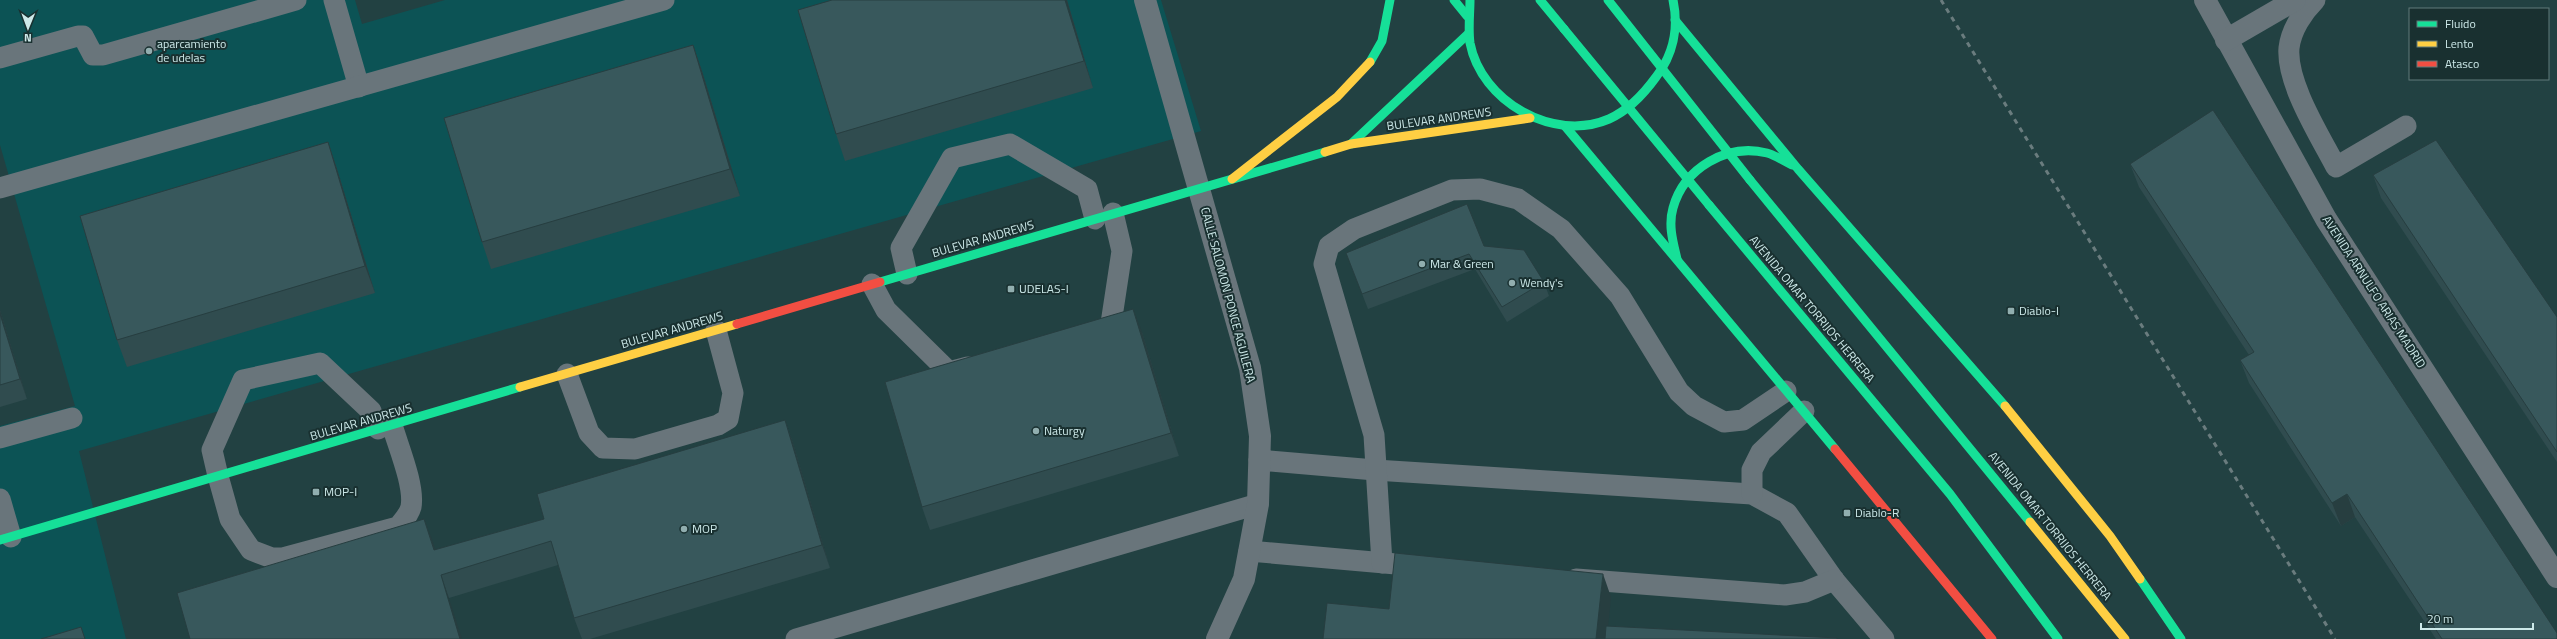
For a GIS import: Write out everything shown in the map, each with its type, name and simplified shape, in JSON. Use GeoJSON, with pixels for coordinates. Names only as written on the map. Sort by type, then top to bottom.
{"type":"FeatureCollection","features":[{"type":"Feature","properties":{"kind":"main road"},"geometry":{"type":"LineString","coordinates":[[1232,179],[1351,87],[1378,49],[1387,21],[1390,0]]}},
{"type":"Feature","properties":{"kind":"main road"},"geometry":{"type":"LineString","coordinates":[[1454,0],[1467,16]]}},
{"type":"Feature","properties":{"kind":"main road"},"geometry":{"type":"LineString","coordinates":[[1470,0],[1467,16],[1468,34],[1474,61],[1491,89],[1510,106],[1530,118],[1565,126],[1600,122],[1631,108],[1655,84],[1670,54],[1676,6]]}},
{"type":"Feature","properties":{"kind":"main road","name":"AVENIDA OMAR TORRIJOS HERRERA"},"geometry":{"type":"LineString","coordinates":[[1540,0],[1950,494],[2058,639]]}},
{"type":"Feature","properties":{"kind":"main road","name":"AVENIDA OMAR TORRIJOS HERRERA"},"geometry":{"type":"LineString","coordinates":[[1608,0],[1750,180],[1880,335],[2125,639]]}},
{"type":"Feature","properties":{"kind":"main road"},"geometry":{"type":"LineString","coordinates":[[1676,6],[1798,169],[2000,399],[2110,536],[2181,639]]}},
{"type":"Feature","properties":{"kind":"main road","name":"BULEVAR ANDREWS"},"geometry":{"type":"LineString","coordinates":[[1351,144],[1468,34]]}},
{"type":"Feature","properties":{"kind":"main road","name":"BULEVAR ANDREWS"},"geometry":{"type":"LineString","coordinates":[[5,538],[1351,144],[1530,118]]}},
{"type":"Feature","properties":{"kind":"main road"},"geometry":{"type":"LineString","coordinates":[[1565,126],[1680,266],[1804,411],[1992,639]]}},
{"type":"Feature","properties":{"kind":"main road"},"geometry":{"type":"LineString","coordinates":[[1680,266],[1670,236],[1673,206],[1687,179],[1698,168],[1725,153],[1740,150],[1771,154],[1786,160],[1798,169]]}},
{"type":"Feature","properties":{"kind":"street","name":"CALLE SALOMON PONCE AGUILERA"},"geometry":{"type":"LineString","coordinates":[[1145,0],[1250,368],[1260,436],[1258,504],[1244,579],[1217,639]]}},
{"type":"Feature","properties":{"kind":"street","name":"AVENIDA ARNULFO ARIAS MADRID"},"geometry":{"type":"LineString","coordinates":[[2204,0],[2326,219],[2557,577]]}},
{"type":"Feature","properties":{"kind":"street"},"geometry":{"type":"LineString","coordinates":[[2226,40],[2295,0]]}},
{"type":"Feature","properties":{"kind":"lane"},"geometry":{"type":"LineString","coordinates":[[0,58],[78,36],[83,36],[93,54],[103,55],[296,0]]}},
{"type":"Feature","properties":{"kind":"lane"},"geometry":{"type":"LineString","coordinates":[[334,0],[359,86]]}},
{"type":"Feature","properties":{"kind":"lane"},"geometry":{"type":"LineString","coordinates":[[0,188],[664,0]]}},
{"type":"Feature","properties":{"kind":"lane"},"geometry":{"type":"LineString","coordinates":[[2314,0],[2302,14],[2289,48],[2295,86],[2336,167],[2406,126]]}},
{"type":"Feature","properties":{"kind":"lane"},"geometry":{"type":"LineString","coordinates":[[907,274],[901,248],[952,158],[1010,144],[1087,189],[1104,216],[1122,251],[1110,330],[1080,338]]}},
{"type":"Feature","properties":{"kind":"lane"},"geometry":{"type":"LineString","coordinates":[[1382,563],[1374,435],[1368,409],[1324,264],[1329,246],[1354,229],[1452,190],[1480,189],[1518,199],[1561,229],[1620,296],[1680,392],[1694,406],[1710,416],[1724,422],[1743,420],[1786,390]]}},
{"type":"Feature","properties":{"kind":"lane"},"geometry":{"type":"LineString","coordinates":[[872,284],[886,310],[949,372],[988,362]]}},
{"type":"Feature","properties":{"kind":"lane"},"geometry":{"type":"LineString","coordinates":[[567,374],[589,433],[602,448],[635,449],[710,428],[728,419],[733,393],[716,330]]}},
{"type":"Feature","properties":{"kind":"lane"},"geometry":{"type":"LineString","coordinates":[[320,363],[371,411],[385,427],[411,493],[411,507],[405,519],[398,527],[378,534],[283,558],[272,558],[260,555],[251,550],[230,519],[212,450],[243,380],[320,363]]}},
{"type":"Feature","properties":{"kind":"lane"},"geometry":{"type":"LineString","coordinates":[[1752,494],[1752,470],[1761,452],[1804,411]]}},
{"type":"Feature","properties":{"kind":"lane"},"geometry":{"type":"LineString","coordinates":[[0,438],[72,418]]}},
{"type":"Feature","properties":{"kind":"lane"},"geometry":{"type":"LineString","coordinates":[[1259,460],[1375,470],[1752,494],[1787,513],[1834,580],[1884,639]]}},
{"type":"Feature","properties":{"kind":"lane"},"geometry":{"type":"LineString","coordinates":[[0,499],[5,538]]}},
{"type":"Feature","properties":{"kind":"lane"},"geometry":{"type":"LineString","coordinates":[[796,639],[1258,504]]}},
{"type":"Feature","properties":{"kind":"lane"},"geometry":{"type":"LineString","coordinates":[[1249,551],[1418,566]]}},
{"type":"Feature","properties":{"kind":"lane"},"geometry":{"type":"LineString","coordinates":[[1558,578],[1785,595],[1804,592],[1834,580]]}},
{"type":"Feature","properties":{"kind":"shaded area"},"geometry":{"type":"Polygon","coordinates":[[[0,0],[355,0],[362,24],[445,0],[1161,0],[1201,131],[79,451],[126,639],[0,639],[0,426],[75,406],[0,145],[0,0]]]}},
{"type":"Feature","properties":{"kind":"building"},"geometry":{"type":"Polygon","coordinates":[[[832,0],[1065,0],[1084,61],[836,134],[798,10],[832,0]]]}},
{"type":"Feature","properties":{"kind":"building"},"geometry":{"type":"Polygon","coordinates":[[[693,45],[730,169],[482,242],[444,118],[693,45]]]}},
{"type":"Feature","properties":{"kind":"building"},"geometry":{"type":"Polygon","coordinates":[[[2213,110],[2557,633],[2557,639],[2442,639],[2347,494],[2332,503],[2240,360],[2254,352],[2130,164],[2213,110]]]}},
{"type":"Feature","properties":{"kind":"building"},"geometry":{"type":"Polygon","coordinates":[[[2436,140],[2557,317],[2557,452],[2373,175],[2436,140]]]}},
{"type":"Feature","properties":{"kind":"building"},"geometry":{"type":"Polygon","coordinates":[[[328,142],[365,266],[117,340],[80,216],[328,142]]]}},
{"type":"Feature","properties":{"kind":"building"},"geometry":{"type":"Polygon","coordinates":[[[1467,204],[1484,246],[1524,250],[1544,282],[1502,307],[1469,254],[1362,294],[1346,253],[1467,204]]]}},
{"type":"Feature","properties":{"kind":"building","name":"Naturgy"},"geometry":{"type":"Polygon","coordinates":[[[1133,309],[1171,433],[922,507],[885,382],[1133,309]]]}},
{"type":"Feature","properties":{"kind":"building"},"geometry":{"type":"Polygon","coordinates":[[[0,314],[20,379],[0,385],[0,314]]]}},
{"type":"Feature","properties":{"kind":"building","name":"MOP"},"geometry":{"type":"Polygon","coordinates":[[[785,420],[822,545],[574,618],[551,541],[441,575],[460,639],[190,639],[177,593],[424,519],[434,550],[544,519],[537,494],[785,420]]]}},
{"type":"Feature","properties":{"kind":"building"},"geometry":{"type":"Polygon","coordinates":[[[1395,553],[1603,574],[1596,639],[1323,639],[1327,603],[1389,609],[1395,553]]]}},
{"type":"Feature","properties":{"kind":"building"},"geometry":{"type":"Polygon","coordinates":[[[1606,626],[1837,638],[1837,639],[1605,639],[1606,626]]]}},
{"type":"Feature","properties":{"kind":"building"},"geometry":{"type":"Polygon","coordinates":[[[81,627],[85,639],[41,639],[81,627]]]}},
{"type":"Feature","properties":{"kind":"railway"},"geometry":{"type":"LineString","coordinates":[[1941,0],[2335,639]]}},
{"type":"Feature","properties":{"kind":"traffic: fast"},"geometry":{"type":"LineString","coordinates":[[1370,62],[1382,41],[1390,0]]}},
{"type":"Feature","properties":{"kind":"traffic: fast"},"geometry":{"type":"LineString","coordinates":[[1454,0],[1467,16]]}},
{"type":"Feature","properties":{"kind":"traffic: fast"},"geometry":{"type":"LineString","coordinates":[[1470,0],[1470,43],[1477,64],[1488,83],[1504,99],[1523,112],[1543,121],[1565,125],[1587,125],[1609,119],[1629,107],[1646,90],[1667,60],[1673,41],[1675,31],[1675,10],[1673,0]]}},
{"type":"Feature","properties":{"kind":"traffic: fast"},"geometry":{"type":"LineString","coordinates":[[1540,0],[1564,29]]}},
{"type":"Feature","properties":{"kind":"traffic: fast"},"geometry":{"type":"LineString","coordinates":[[1608,0],[1750,180]]}},
{"type":"Feature","properties":{"kind":"traffic: fast"},"geometry":{"type":"LineString","coordinates":[[1675,20],[1798,169],[2005,406]]}},
{"type":"Feature","properties":{"kind":"traffic: fast"},"geometry":{"type":"LineString","coordinates":[[1564,29],[1709,205]]}},
{"type":"Feature","properties":{"kind":"traffic: fast"},"geometry":{"type":"LineString","coordinates":[[1351,144],[1468,34]]}},
{"type":"Feature","properties":{"kind":"traffic: fast"},"geometry":{"type":"LineString","coordinates":[[1565,126],[1835,449]]}},
{"type":"Feature","properties":{"kind":"traffic: fast"},"geometry":{"type":"LineString","coordinates":[[1677,259],[1671,227],[1673,208],[1687,181],[1697,170],[1723,155],[1752,151],[1770,154],[1792,165]]}},
{"type":"Feature","properties":{"kind":"traffic: fast"},"geometry":{"type":"LineString","coordinates":[[880,282],[1325,152]]}},
{"type":"Feature","properties":{"kind":"traffic: fast"},"geometry":{"type":"LineString","coordinates":[[1750,180],[2030,522]]}},
{"type":"Feature","properties":{"kind":"traffic: fast"},"geometry":{"type":"LineString","coordinates":[[1709,205],[1950,494],[2058,639]]}},
{"type":"Feature","properties":{"kind":"traffic: fast"},"geometry":{"type":"LineString","coordinates":[[0,540],[520,387]]}},
{"type":"Feature","properties":{"kind":"traffic: fast"},"geometry":{"type":"LineString","coordinates":[[2140,579],[2181,639]]}},
{"type":"Feature","properties":{"kind":"traffic: slow"},"geometry":{"type":"LineString","coordinates":[[1232,179],[1337,97],[1370,62]]}},
{"type":"Feature","properties":{"kind":"traffic: slow"},"geometry":{"type":"LineString","coordinates":[[1325,152],[1351,144],[1530,118]]}},
{"type":"Feature","properties":{"kind":"traffic: slow"},"geometry":{"type":"LineString","coordinates":[[520,387],[737,324]]}},
{"type":"Feature","properties":{"kind":"traffic: slow"},"geometry":{"type":"LineString","coordinates":[[2005,406],[2110,536],[2140,579]]}},
{"type":"Feature","properties":{"kind":"traffic: slow"},"geometry":{"type":"LineString","coordinates":[[2030,522],[2125,639]]}},
{"type":"Feature","properties":{"kind":"traffic: jam"},"geometry":{"type":"LineString","coordinates":[[737,324],[880,282]]}},
{"type":"Feature","properties":{"kind":"traffic: jam"},"geometry":{"type":"LineString","coordinates":[[1835,449],[1992,639]]}},
{"type":"Feature","properties":{"kind":"place","name":"aparcamiento de udelas"},"geometry":{"type":"Point","coordinates":[149,51]}},
{"type":"Feature","properties":{"kind":"place","name":"Mar & Green"},"geometry":{"type":"Point","coordinates":[1422,264]}},
{"type":"Feature","properties":{"kind":"place","name":"Wendy's"},"geometry":{"type":"Point","coordinates":[1512,283]}},
{"type":"Feature","properties":{"kind":"place","name":"UDELAS-I"},"geometry":{"type":"Point","coordinates":[1011,289]}},
{"type":"Feature","properties":{"kind":"place","name":"Diablo-I"},"geometry":{"type":"Point","coordinates":[2011,311]}},
{"type":"Feature","properties":{"kind":"place","name":"Naturgy"},"geometry":{"type":"Point","coordinates":[1036,431]}},
{"type":"Feature","properties":{"kind":"place","name":"MOP-I"},"geometry":{"type":"Point","coordinates":[316,492]}},
{"type":"Feature","properties":{"kind":"place","name":"Diablo-R"},"geometry":{"type":"Point","coordinates":[1847,513]}},
{"type":"Feature","properties":{"kind":"place","name":"MOP"},"geometry":{"type":"Point","coordinates":[684,529]}}]}
